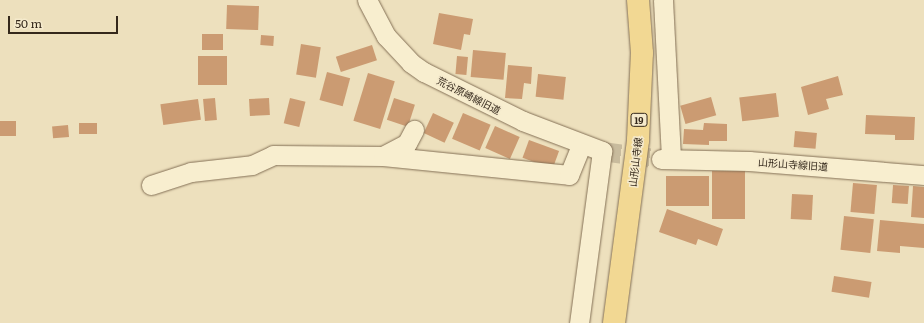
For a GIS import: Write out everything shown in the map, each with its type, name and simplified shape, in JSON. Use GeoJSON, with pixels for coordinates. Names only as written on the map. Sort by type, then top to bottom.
{"type":"FeatureCollection","features":[{"type":"Feature","properties":{"kind":"main road","name":"山形山寺線"},"geometry":{"type":"LineString","coordinates":[[614,323],[638,140],[642,53],[638,0]]}},
{"type":"Feature","properties":{"kind":"street","name":"荒谷原崎線旧道"},"geometry":{"type":"LineString","coordinates":[[367,0],[386,36],[411,63],[424,72],[470,97],[581,145],[602,151],[579,323]]}},
{"type":"Feature","properties":{"kind":"street","name":"山形山寺線旧道"},"geometry":{"type":"LineString","coordinates":[[663,0],[666,159],[749,161],[924,175]]}},
{"type":"Feature","properties":{"kind":"street"},"geometry":{"type":"LineString","coordinates":[[383,156],[407,143],[414,130]]}},
{"type":"Feature","properties":{"kind":"street"},"geometry":{"type":"LineString","coordinates":[[151,185],[191,172],[252,165],[273,155],[383,156],[569,175],[581,145]]}},
{"type":"Feature","properties":{"kind":"building"},"geometry":{"type":"Polygon","coordinates":[[[227,5],[259,6],[258,30],[226,29],[227,5]]]}},
{"type":"Feature","properties":{"kind":"building"},"geometry":{"type":"Polygon","coordinates":[[[439,13],[473,19],[470,35],[464,34],[461,50],[433,44],[439,13]]]}},
{"type":"Feature","properties":{"kind":"building"},"geometry":{"type":"Polygon","coordinates":[[[202,34],[223,34],[223,50],[202,50],[202,34]]]}},
{"type":"Feature","properties":{"kind":"building"},"geometry":{"type":"Polygon","coordinates":[[[261,35],[274,36],[273,46],[260,45],[261,35]]]}},
{"type":"Feature","properties":{"kind":"building"},"geometry":{"type":"Polygon","coordinates":[[[301,44],[321,47],[316,78],[296,75],[301,44]]]}},
{"type":"Feature","properties":{"kind":"building"},"geometry":{"type":"Polygon","coordinates":[[[372,45],[377,60],[341,72],[336,57],[372,45]]]}},
{"type":"Feature","properties":{"kind":"building"},"geometry":{"type":"Polygon","coordinates":[[[473,50],[506,53],[504,80],[471,77],[473,50]]]}},
{"type":"Feature","properties":{"kind":"building"},"geometry":{"type":"Polygon","coordinates":[[[198,56],[227,56],[227,85],[198,85],[198,56]]]}},
{"type":"Feature","properties":{"kind":"building"},"geometry":{"type":"Polygon","coordinates":[[[457,56],[468,57],[466,75],[455,74],[457,56]]]}},
{"type":"Feature","properties":{"kind":"building"},"geometry":{"type":"Polygon","coordinates":[[[508,65],[532,67],[531,84],[524,83],[522,99],[505,98],[508,65]]]}},
{"type":"Feature","properties":{"kind":"building"},"geometry":{"type":"Polygon","coordinates":[[[327,72],[350,78],[343,106],[319,100],[327,72]]]}},
{"type":"Feature","properties":{"kind":"building"},"geometry":{"type":"Polygon","coordinates":[[[368,73],[395,81],[380,129],[353,121],[368,73]]]}},
{"type":"Feature","properties":{"kind":"building"},"geometry":{"type":"Polygon","coordinates":[[[538,74],[566,77],[563,100],[536,97],[538,74]]]}},
{"type":"Feature","properties":{"kind":"building"},"geometry":{"type":"Polygon","coordinates":[[[838,76],[843,95],[826,99],[829,109],[808,115],[801,87],[838,76]]]}},
{"type":"Feature","properties":{"kind":"building"},"geometry":{"type":"Polygon","coordinates":[[[776,93],[779,117],[742,121],[739,98],[776,93]]]}},
{"type":"Feature","properties":{"kind":"building"},"geometry":{"type":"Polygon","coordinates":[[[711,97],[716,115],[685,124],[680,106],[711,97]]]}},
{"type":"Feature","properties":{"kind":"building"},"geometry":{"type":"Polygon","coordinates":[[[215,98],[217,120],[205,121],[203,99],[215,98]]]}},
{"type":"Feature","properties":{"kind":"building"},"geometry":{"type":"Polygon","coordinates":[[[269,98],[270,115],[250,116],[249,99],[269,98]]]}},
{"type":"Feature","properties":{"kind":"building"},"geometry":{"type":"Polygon","coordinates":[[[290,98],[306,102],[299,127],[284,123],[290,98]]]}},
{"type":"Feature","properties":{"kind":"building"},"geometry":{"type":"Polygon","coordinates":[[[394,98],[415,105],[408,127],[387,120],[394,98]]]}},
{"type":"Feature","properties":{"kind":"building"},"geometry":{"type":"Polygon","coordinates":[[[198,99],[201,120],[163,125],[160,104],[198,99]]]}},
{"type":"Feature","properties":{"kind":"building"},"geometry":{"type":"Polygon","coordinates":[[[433,113],[454,123],[445,143],[424,133],[433,113]]]}},
{"type":"Feature","properties":{"kind":"building"},"geometry":{"type":"Polygon","coordinates":[[[463,113],[491,125],[480,150],[452,139],[463,113]]]}},
{"type":"Feature","properties":{"kind":"building"},"geometry":{"type":"Polygon","coordinates":[[[866,115],[915,117],[914,140],[895,140],[895,135],[865,134],[866,115]]]}},
{"type":"Feature","properties":{"kind":"building"},"geometry":{"type":"Polygon","coordinates":[[[0,121],[16,121],[16,136],[0,136],[0,121]]]}},
{"type":"Feature","properties":{"kind":"building"},"geometry":{"type":"Polygon","coordinates":[[[79,123],[97,123],[97,134],[79,134],[79,123]]]}},
{"type":"Feature","properties":{"kind":"building"},"geometry":{"type":"Polygon","coordinates":[[[704,123],[727,124],[727,141],[709,141],[709,145],[683,144],[684,129],[703,130],[704,123]]]}},
{"type":"Feature","properties":{"kind":"building"},"geometry":{"type":"Polygon","coordinates":[[[68,125],[69,137],[53,138],[52,126],[68,125]]]}},
{"type":"Feature","properties":{"kind":"building"},"geometry":{"type":"Polygon","coordinates":[[[495,126],[520,137],[510,159],[485,148],[495,126]]]}},
{"type":"Feature","properties":{"kind":"building"},"geometry":{"type":"Polygon","coordinates":[[[795,131],[817,133],[816,149],[794,147],[795,131]]]}},
{"type":"Feature","properties":{"kind":"building"},"geometry":{"type":"Polygon","coordinates":[[[529,140],[559,151],[553,169],[523,158],[529,140]]]}},
{"type":"Feature","properties":{"kind":"building"},"geometry":{"type":"Polygon","coordinates":[[[712,171],[745,171],[745,219],[712,219],[712,171]]]}},
{"type":"Feature","properties":{"kind":"building"},"geometry":{"type":"Polygon","coordinates":[[[666,176],[709,176],[709,206],[666,206],[666,176]]]}},
{"type":"Feature","properties":{"kind":"building"},"geometry":{"type":"Polygon","coordinates":[[[853,183],[877,185],[874,214],[850,212],[853,183]]]}},
{"type":"Feature","properties":{"kind":"building"},"geometry":{"type":"Polygon","coordinates":[[[893,185],[909,186],[908,204],[892,203],[893,185]]]}},
{"type":"Feature","properties":{"kind":"building"},"geometry":{"type":"Polygon","coordinates":[[[913,186],[924,187],[924,218],[911,217],[913,186]]]}},
{"type":"Feature","properties":{"kind":"building"},"geometry":{"type":"Polygon","coordinates":[[[792,194],[813,195],[812,220],[791,219],[792,194]]]}},
{"type":"Feature","properties":{"kind":"building"},"geometry":{"type":"Polygon","coordinates":[[[667,209],[723,229],[717,246],[698,239],[696,245],[659,232],[667,209]]]}},
{"type":"Feature","properties":{"kind":"building"},"geometry":{"type":"Polygon","coordinates":[[[844,216],[874,219],[870,253],[840,250],[844,216]]]}},
{"type":"Feature","properties":{"kind":"building"},"geometry":{"type":"Polygon","coordinates":[[[880,220],[924,224],[924,248],[900,246],[900,253],[877,251],[880,220]]]}},
{"type":"Feature","properties":{"kind":"building"},"geometry":{"type":"Polygon","coordinates":[[[834,276],[872,282],[869,298],[831,292],[834,276]]]}},
{"type":"Feature","properties":{"kind":"tunnel"},"geometry":{"type":"LineString","coordinates":[[602,151],[661,159]]}}]}
